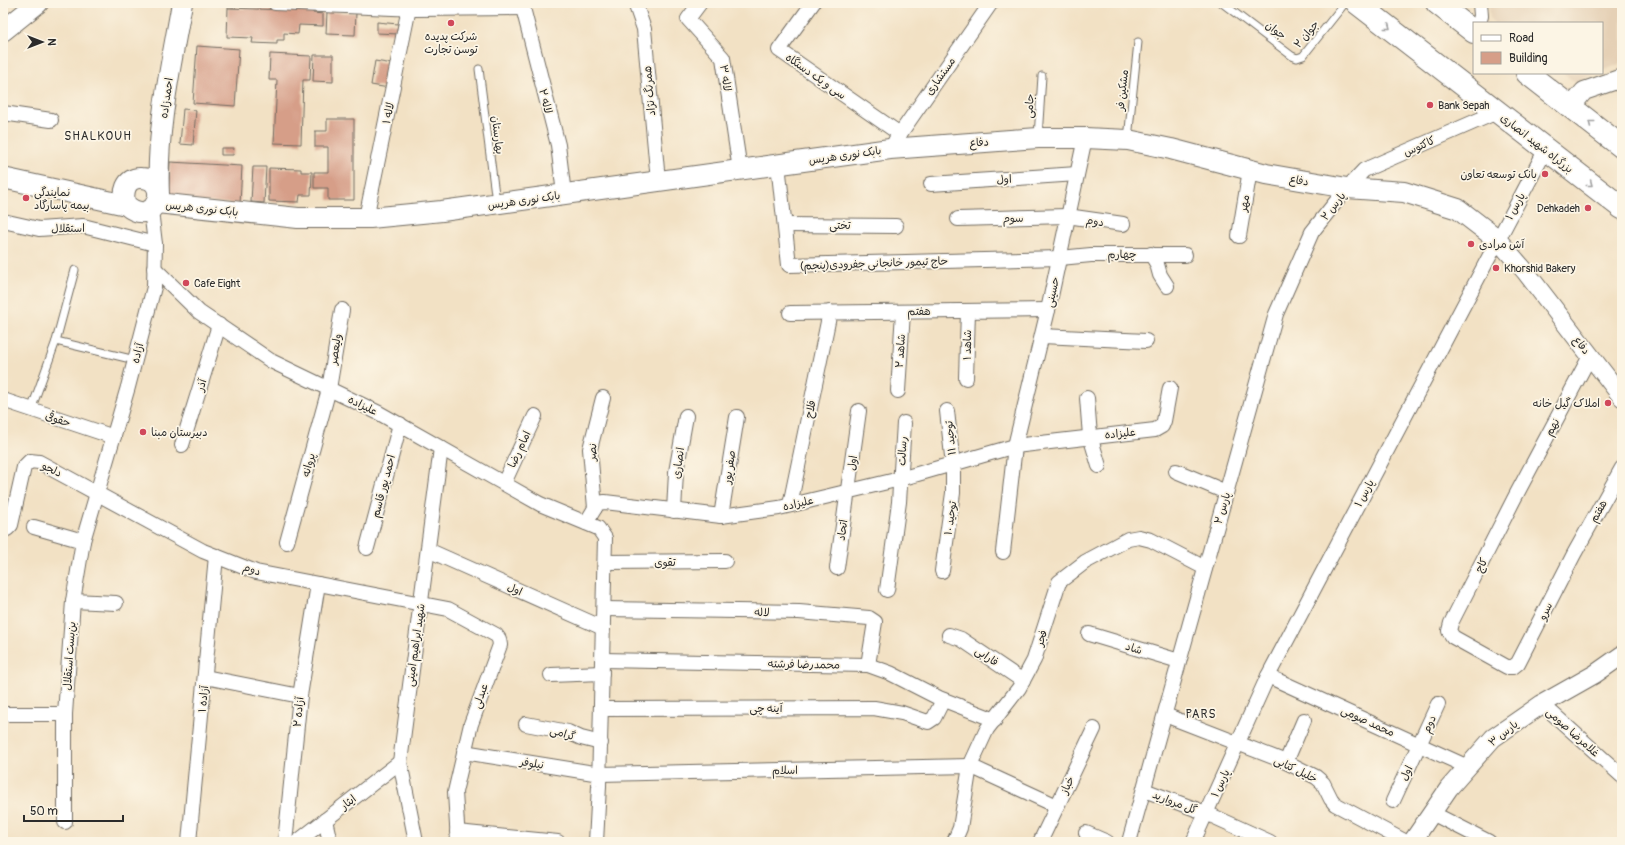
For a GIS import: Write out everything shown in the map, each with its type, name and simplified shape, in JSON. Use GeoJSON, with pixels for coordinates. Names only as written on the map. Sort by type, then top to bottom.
{"type":"FeatureCollection","features":[{"type":"Feature","properties":{"kind":"main road"},"geometry":{"type":"LineString","coordinates":[[3,31],[38,3]]}},
{"type":"Feature","properties":{"kind":"main road","name":"احمدزاده"},"geometry":{"type":"LineString","coordinates":[[155,202],[166,93],[182,3]]}},
{"type":"Feature","properties":{"kind":"main road","name":"بزرگراه شهید انصاری"},"geometry":{"type":"LineString","coordinates":[[1357,3],[1622,208]]}},
{"type":"Feature","properties":{"kind":"main road"},"geometry":{"type":"LineString","coordinates":[[1437,3],[1473,31]]}},
{"type":"Feature","properties":{"kind":"main road"},"geometry":{"type":"LineString","coordinates":[[1528,74],[1622,147]]}},
{"type":"Feature","properties":{"kind":"main road","name":"دفاع"},"geometry":{"type":"LineString","coordinates":[[895,142],[1038,138],[1128,140],[1171,149],[1250,170],[1347,188],[1404,192],[1458,209],[1497,239]]}},
{"type":"Feature","properties":{"kind":"main road","name":"بابک نوری هریس"},"geometry":{"type":"LineString","coordinates":[[155,202],[298,218],[366,218],[442,211],[740,170],[895,142]]}},
{"type":"Feature","properties":{"kind":"main road"},"geometry":{"type":"LineString","coordinates":[[126,205],[123,196],[125,188],[135,179],[159,151]]}},
{"type":"Feature","properties":{"kind":"main road"},"geometry":{"type":"LineString","coordinates":[[3,178],[87,197],[126,205],[133,211],[142,213],[155,202],[156,185],[149,179],[135,179],[87,197]]}},
{"type":"Feature","properties":{"kind":"street"},"geometry":{"type":"LineString","coordinates":[[275,3],[410,6],[523,6]]}},
{"type":"Feature","properties":{"kind":"street","name":"همرنگ نژاد"},"geometry":{"type":"LineString","coordinates":[[635,3],[644,29],[658,181]]}},
{"type":"Feature","properties":{"kind":"street","name":"لاله ۳"},"geometry":{"type":"LineString","coordinates":[[700,3],[688,19],[723,58],[740,170]]}},
{"type":"Feature","properties":{"kind":"street","name":"سی و یک دستگاه"},"geometry":{"type":"LineString","coordinates":[[813,3],[779,50],[895,142]]}},
{"type":"Feature","properties":{"kind":"street","name":"مستشاری"},"geometry":{"type":"LineString","coordinates":[[895,142],[991,3]]}},
{"type":"Feature","properties":{"kind":"street"},"geometry":{"type":"LineString","coordinates":[[1479,22],[1481,16],[1480,3]]}},
{"type":"Feature","properties":{"kind":"street","name":"لاله ۱"},"geometry":{"type":"LineString","coordinates":[[366,218],[410,6]]}},
{"type":"Feature","properties":{"kind":"street","name":"لاله ۲"},"geometry":{"type":"LineString","coordinates":[[523,6],[558,145],[564,194]]}},
{"type":"Feature","properties":{"kind":"street"},"geometry":{"type":"LineString","coordinates":[[1571,107],[1584,91],[1622,78]]}},
{"type":"Feature","properties":{"kind":"street","name":"کاکتوس"},"geometry":{"type":"LineString","coordinates":[[1347,188],[1364,170],[1497,112]]}},
{"type":"Feature","properties":{"kind":"street"},"geometry":{"type":"LineString","coordinates":[[3,113],[51,120]]}},
{"type":"Feature","properties":{"kind":"street","name":"حسینی"},"geometry":{"type":"LineString","coordinates":[[1015,446],[1060,258],[1067,216],[1085,138]]}},
{"type":"Feature","properties":{"kind":"street","name":"پارس ۱"},"geometry":{"type":"LineString","coordinates":[[1193,842],[1268,676],[1497,239],[1546,149]]}},
{"type":"Feature","properties":{"kind":"street","name":"حاج تیمور خانجانی جفرودی(پنجم)"},"geometry":{"type":"LineString","coordinates":[[778,164],[789,265],[1060,258]]}},
{"type":"Feature","properties":{"kind":"street","name":"مهر"},"geometry":{"type":"LineString","coordinates":[[1239,236],[1250,170]]}},
{"type":"Feature","properties":{"kind":"street","name":"اول"},"geometry":{"type":"LineString","coordinates":[[931,184],[1076,174]]}},
{"type":"Feature","properties":{"kind":"street","name":"پارس ۲"},"geometry":{"type":"LineString","coordinates":[[1129,842],[1276,314],[1312,232],[1347,188]]}},
{"type":"Feature","properties":{"kind":"street","name":"آزاده"},"geometry":{"type":"LineString","coordinates":[[98,494],[154,288],[155,202]]}},
{"type":"Feature","properties":{"kind":"street","name":"سوم"},"geometry":{"type":"LineString","coordinates":[[958,219],[1067,216]]}},
{"type":"Feature","properties":{"kind":"street","name":"دوم"},"geometry":{"type":"LineString","coordinates":[[1067,216],[1123,224]]}},
{"type":"Feature","properties":{"kind":"street","name":"استقلال"},"geometry":{"type":"LineString","coordinates":[[3,221],[38,229],[84,226],[155,244]]}},
{"type":"Feature","properties":{"kind":"street","name":"تختی"},"geometry":{"type":"LineString","coordinates":[[784,225],[896,226]]}},
{"type":"Feature","properties":{"kind":"street","name":"دفاع"},"geometry":{"type":"LineString","coordinates":[[1497,239],[1525,271],[1622,397]]}},
{"type":"Feature","properties":{"kind":"street","name":"چهارم"},"geometry":{"type":"LineString","coordinates":[[1060,258],[1091,254],[1184,255]]}},
{"type":"Feature","properties":{"kind":"street"},"geometry":{"type":"LineString","coordinates":[[1151,254],[1157,264],[1160,276],[1167,286]]}},
{"type":"Feature","properties":{"kind":"street","name":"علیزاده"},"geometry":{"type":"LineString","coordinates":[[154,268],[199,312],[272,361],[400,424],[540,504],[592,525]]}},
{"type":"Feature","properties":{"kind":"street","name":"ولیعصر"},"geometry":{"type":"LineString","coordinates":[[329,389],[342,310]]}},
{"type":"Feature","properties":{"kind":"street","name":"هفتم"},"geometry":{"type":"LineString","coordinates":[[790,313],[1048,310]]}},
{"type":"Feature","properties":{"kind":"street","name":"شاهد ۱"},"geometry":{"type":"LineString","coordinates":[[966,378],[968,311]]}},
{"type":"Feature","properties":{"kind":"street","name":"فلاح"},"geometry":{"type":"LineString","coordinates":[[790,505],[830,312]]}},
{"type":"Feature","properties":{"kind":"street","name":"شاهد ۲"},"geometry":{"type":"LineString","coordinates":[[898,391],[903,312]]}},
{"type":"Feature","properties":{"kind":"street","name":"آذر"},"geometry":{"type":"LineString","coordinates":[[182,445],[219,325]]}},
{"type":"Feature","properties":{"kind":"street"},"geometry":{"type":"LineString","coordinates":[[1042,336],[1146,341]]}},
{"type":"Feature","properties":{"kind":"street","name":"نهم"},"geometry":{"type":"LineString","coordinates":[[1514,499],[1590,356]]}},
{"type":"Feature","properties":{"kind":"street","name":"علیزاده"},"geometry":{"type":"LineString","coordinates":[[595,508],[598,503],[605,502],[721,516],[790,505],[847,492],[953,465],[1015,446],[1090,436],[1155,430],[1162,426],[1170,388]]}},
{"type":"Feature","properties":{"kind":"street","name":"پروانه"},"geometry":{"type":"LineString","coordinates":[[287,542],[329,389]]}},
{"type":"Feature","properties":{"kind":"street","name":"نصر"},"geometry":{"type":"LineString","coordinates":[[595,508],[590,449],[603,398]]}},
{"type":"Feature","properties":{"kind":"street"},"geometry":{"type":"LineString","coordinates":[[1087,398],[1090,436],[1099,466]]}},
{"type":"Feature","properties":{"kind":"street","name":"حقوقی"},"geometry":{"type":"LineString","coordinates":[[3,400],[114,437]]}},
{"type":"Feature","properties":{"kind":"street","name":"اول"},"geometry":{"type":"LineString","coordinates":[[847,492],[859,411]]}},
{"type":"Feature","properties":{"kind":"street","name":"توحید ‍۱۱"},"geometry":{"type":"LineString","coordinates":[[947,411],[953,465]]}},
{"type":"Feature","properties":{"kind":"street","name":"امام رضا"},"geometry":{"type":"LineString","coordinates":[[504,483],[535,416]]}},
{"type":"Feature","properties":{"kind":"street","name":"انصاری"},"geometry":{"type":"LineString","coordinates":[[674,511],[676,472],[686,416]]}},
{"type":"Feature","properties":{"kind":"street","name":"صفر پور"},"geometry":{"type":"LineString","coordinates":[[721,516],[737,417]]}},
{"type":"Feature","properties":{"kind":"street","name":"رسالت"},"geometry":{"type":"LineString","coordinates":[[900,479],[904,423]]}},
{"type":"Feature","properties":{"kind":"street","name":"احمد پور قاسم"},"geometry":{"type":"LineString","coordinates":[[367,548],[400,424]]}},
{"type":"Feature","properties":{"kind":"street","name":"علیزاده"},"geometry":{"type":"LineString","coordinates":[[1034,443],[1052,441]]}},
{"type":"Feature","properties":{"kind":"street"},"geometry":{"type":"LineString","coordinates":[[1003,552],[1015,446]]}},
{"type":"Feature","properties":{"kind":"street","name":"شهید ابراهیم امینی"},"geometry":{"type":"LineString","coordinates":[[416,842],[400,762],[441,448]]}},
{"type":"Feature","properties":{"kind":"street","name":"دلجو"},"geometry":{"type":"LineString","coordinates":[[3,529],[7,529],[11,525],[24,467],[30,461],[39,462],[98,494]]}},
{"type":"Feature","properties":{"kind":"street","name":"توحید ۱۰"},"geometry":{"type":"LineString","coordinates":[[942,572],[953,493],[953,465]]}},
{"type":"Feature","properties":{"kind":"street","name":"هفتم"},"geometry":{"type":"LineString","coordinates":[[1574,554],[1622,468]]}},
{"type":"Feature","properties":{"kind":"street"},"geometry":{"type":"LineString","coordinates":[[1176,471],[1226,492]]}},
{"type":"Feature","properties":{"kind":"street"},"geometry":{"type":"LineString","coordinates":[[887,590],[899,502],[900,479]]}},
{"type":"Feature","properties":{"kind":"street","name":"اتحاد"},"geometry":{"type":"LineString","coordinates":[[837,568],[847,492]]}},
{"type":"Feature","properties":{"kind":"street","name":"دوم"},"geometry":{"type":"LineString","coordinates":[[98,494],[203,551],[256,572],[420,603]]}},
{"type":"Feature","properties":{"kind":"street","name":"بن‌بست استقلال"},"geometry":{"type":"LineString","coordinates":[[64,822],[65,714],[73,601],[83,541],[98,494]]}},
{"type":"Feature","properties":{"kind":"street","name":"کاج"},"geometry":{"type":"LineString","coordinates":[[1513,667],[1506,667],[1453,637],[1449,631],[1451,623],[1514,499]]}},
{"type":"Feature","properties":{"kind":"street"},"geometry":{"type":"LineString","coordinates":[[595,508],[592,525],[605,538],[600,774],[596,842]]}},
{"type":"Feature","properties":{"kind":"street"},"geometry":{"type":"LineString","coordinates":[[34,527],[83,541]]}},
{"type":"Feature","properties":{"kind":"street","name":"فجر"},"geometry":{"type":"LineString","coordinates":[[954,842],[960,828],[970,766],[987,729],[1020,688],[1034,660],[1059,582],[1085,562],[1128,539],[1139,537],[1151,540],[1205,568]]}},
{"type":"Feature","properties":{"kind":"street","name":"اول"},"geometry":{"type":"LineString","coordinates":[[428,550],[603,628]]}},
{"type":"Feature","properties":{"kind":"street","name":"سرو"},"geometry":{"type":"LineString","coordinates":[[1513,667],[1518,663],[1574,554]]}},
{"type":"Feature","properties":{"kind":"street","name":"آزاده ۱"},"geometry":{"type":"LineString","coordinates":[[189,842],[216,556]]}},
{"type":"Feature","properties":{"kind":"street","name":"تقوی"},"geometry":{"type":"LineString","coordinates":[[605,562],[725,561]]}},
{"type":"Feature","properties":{"kind":"street","name":"آزاده ۲"},"geometry":{"type":"LineString","coordinates":[[285,842],[300,696],[318,584]]}},
{"type":"Feature","properties":{"kind":"street"},"geometry":{"type":"LineString","coordinates":[[73,601],[116,603]]}},
{"type":"Feature","properties":{"kind":"street","name":"عبدلی"},"geometry":{"type":"LineString","coordinates":[[420,603],[448,609],[496,635],[499,639],[500,645],[471,724],[455,792],[458,837]]}},
{"type":"Feature","properties":{"kind":"street","name":"لاله"},"geometry":{"type":"LineString","coordinates":[[604,609],[799,612],[869,618],[875,622],[868,665]]}},
{"type":"Feature","properties":{"kind":"street","name":"شاد"},"geometry":{"type":"LineString","coordinates":[[1089,634],[1179,661]]}},
{"type":"Feature","properties":{"kind":"street","name":"فارابی"},"geometry":{"type":"LineString","coordinates":[[949,635],[961,639],[1023,681]]}},
{"type":"Feature","properties":{"kind":"street","name":"پارس ۳"},"geometry":{"type":"LineString","coordinates":[[1412,842],[1449,788],[1493,738],[1542,704],[1595,674],[1622,655]]}},
{"type":"Feature","properties":{"kind":"street","name":"محمدرضا فرشته"},"geometry":{"type":"LineString","coordinates":[[551,675],[603,666],[868,665],[890,673],[943,700],[995,720]]}},
{"type":"Feature","properties":{"kind":"street","name":"محمد صومی"},"geometry":{"type":"LineString","coordinates":[[1268,676],[1468,767]]}},
{"type":"Feature","properties":{"kind":"street"},"geometry":{"type":"LineString","coordinates":[[205,677],[300,696]]}},
{"type":"Feature","properties":{"kind":"street","name":"آینه چی"},"geometry":{"type":"LineString","coordinates":[[601,709],[874,708],[902,713],[928,722],[934,718],[943,700]]}},
{"type":"Feature","properties":{"kind":"street","name":"دوم"},"geometry":{"type":"LineString","coordinates":[[1420,745],[1438,704]]}},
{"type":"Feature","properties":{"kind":"street","name":"غلامرضا صومی"},"geometry":{"type":"LineString","coordinates":[[1542,704],[1622,776]]}},
{"type":"Feature","properties":{"kind":"street"},"geometry":{"type":"LineString","coordinates":[[3,714],[65,714]]}},
{"type":"Feature","properties":{"kind":"street","name":"خلیل کتابی"},"geometry":{"type":"LineString","coordinates":[[1165,715],[1286,762],[1320,780],[1335,804],[1406,842]]}},
{"type":"Feature","properties":{"kind":"street"},"geometry":{"type":"LineString","coordinates":[[1286,762],[1304,720]]}},
{"type":"Feature","properties":{"kind":"street","name":"گرامی"},"geometry":{"type":"LineString","coordinates":[[526,724],[568,732],[581,738],[600,743]]}},
{"type":"Feature","properties":{"kind":"street","name":"خباز"},"geometry":{"type":"LineString","coordinates":[[1040,842],[1094,728]]}},
{"type":"Feature","properties":{"kind":"street","name":"اول"},"geometry":{"type":"LineString","coordinates":[[1393,801],[1420,745]]}},
{"type":"Feature","properties":{"kind":"street","name":"نیلوفر"},"geometry":{"type":"LineString","coordinates":[[464,752],[600,774]]}},
{"type":"Feature","properties":{"kind":"street","name":"ایثار"},"geometry":{"type":"LineString","coordinates":[[297,842],[400,762]]}},
{"type":"Feature","properties":{"kind":"street"},"geometry":{"type":"LineString","coordinates":[[970,766],[1057,806]]}},
{"type":"Feature","properties":{"kind":"street","name":"اسلام"},"geometry":{"type":"LineString","coordinates":[[600,774],[970,766]]}},
{"type":"Feature","properties":{"kind":"street","name":"گل مروارید"},"geometry":{"type":"LineString","coordinates":[[1144,790],[1206,813],[1266,841]]}},
{"type":"Feature","properties":{"kind":"street"},"geometry":{"type":"LineString","coordinates":[[1432,812],[1489,842]]}},
{"type":"Feature","properties":{"kind":"street"},"geometry":{"type":"LineString","coordinates":[[326,820],[330,842]]}},
{"type":"Feature","properties":{"kind":"street"},"geometry":{"type":"LineString","coordinates":[[1086,833],[1107,842]]}},
{"type":"Feature","properties":{"kind":"street"},"geometry":{"type":"LineString","coordinates":[[458,837],[558,842]]}},
{"type":"Feature","properties":{"kind":"lane","name":"جوان"},"geometry":{"type":"LineString","coordinates":[[1222,3],[1292,56],[1297,58]]}},
{"type":"Feature","properties":{"kind":"lane","name":"جوان ۲"},"geometry":{"type":"LineString","coordinates":[[1297,58],[1303,56],[1345,3]]}},
{"type":"Feature","properties":{"kind":"lane","name":"مشکین فر"},"geometry":{"type":"LineString","coordinates":[[1128,140],[1138,42]]}},
{"type":"Feature","properties":{"kind":"lane","name":"بهارستان"},"geometry":{"type":"LineString","coordinates":[[479,69],[496,204]]}},
{"type":"Feature","properties":{"kind":"lane","name":"جامی"},"geometry":{"type":"LineString","coordinates":[[1038,138],[1042,76]]}},
{"type":"Feature","properties":{"kind":"lane"},"geometry":{"type":"LineString","coordinates":[[31,410],[56,341],[75,270]]}},
{"type":"Feature","properties":{"kind":"lane"},"geometry":{"type":"LineString","coordinates":[[56,341],[135,360]]}},
{"type":"Feature","properties":{"kind":"shaded area"},"geometry":{"type":"Polygon","coordinates":[[[1489,3],[1622,3],[1622,63],[1603,71],[1603,22],[1494,22],[1490,19],[1489,3]]]}},
{"type":"Feature","properties":{"kind":"shaded area"},"geometry":{"type":"Polygon","coordinates":[[[1563,74],[1595,74],[1575,82],[1563,74]]]}},
{"type":"Feature","properties":{"kind":"building"},"geometry":{"type":"Polygon","coordinates":[[[228,8],[313,11],[313,13],[323,14],[323,26],[299,25],[298,34],[284,33],[284,40],[277,40],[277,44],[252,43],[253,38],[227,37],[228,8]]]}},
{"type":"Feature","properties":{"kind":"building"},"geometry":{"type":"Polygon","coordinates":[[[327,12],[356,13],[355,35],[326,34],[327,12]]]}},
{"type":"Feature","properties":{"kind":"building"},"geometry":{"type":"Polygon","coordinates":[[[377,22],[398,24],[398,34],[377,33],[377,22]]]}},
{"type":"Feature","properties":{"kind":"building"},"geometry":{"type":"Polygon","coordinates":[[[197,46],[239,49],[235,106],[193,103],[197,46]]]}},
{"type":"Feature","properties":{"kind":"building"},"geometry":{"type":"Polygon","coordinates":[[[270,54],[311,56],[310,80],[303,80],[301,144],[274,143],[277,80],[269,80],[270,54]]]}},
{"type":"Feature","properties":{"kind":"building"},"geometry":{"type":"Polygon","coordinates":[[[314,55],[333,55],[333,82],[313,81],[314,55]]]}},
{"type":"Feature","properties":{"kind":"building"},"geometry":{"type":"Polygon","coordinates":[[[375,61],[393,64],[389,88],[371,85],[375,61]]]}},
{"type":"Feature","properties":{"kind":"building"},"geometry":{"type":"Polygon","coordinates":[[[183,109],[196,110],[193,145],[180,144],[183,109]]]}},
{"type":"Feature","properties":{"kind":"building"},"geometry":{"type":"Polygon","coordinates":[[[327,119],[354,119],[354,200],[328,200],[328,188],[314,188],[314,172],[328,172],[328,147],[315,147],[315,131],[327,131],[327,119]]]}},
{"type":"Feature","properties":{"kind":"building"},"geometry":{"type":"Polygon","coordinates":[[[221,148],[234,148],[233,155],[221,155],[221,148]]]}},
{"type":"Feature","properties":{"kind":"building"},"geometry":{"type":"Polygon","coordinates":[[[170,162],[242,166],[240,204],[168,200],[170,162]]]}},
{"type":"Feature","properties":{"kind":"building"},"geometry":{"type":"Polygon","coordinates":[[[253,167],[266,167],[264,203],[251,202],[253,167]]]}},
{"type":"Feature","properties":{"kind":"building"},"geometry":{"type":"Polygon","coordinates":[[[269,168],[301,169],[301,172],[312,172],[311,195],[300,195],[299,202],[269,201],[269,168]]]}},
{"type":"Feature","properties":{"kind":"place","name":"شرکت پدیده توسن تجارت"},"geometry":{"type":"Point","coordinates":[451,23]}},
{"type":"Feature","properties":{"kind":"place","name":"Bank Sepah"},"geometry":{"type":"Point","coordinates":[1430,105]}},
{"type":"Feature","properties":{"kind":"place","name":"بانک توسعه تعاون"},"geometry":{"type":"Point","coordinates":[1545,174]}},
{"type":"Feature","properties":{"kind":"place","name":"نمایندگی بیمه پاسارگاد"},"geometry":{"type":"Point","coordinates":[26,198]}},
{"type":"Feature","properties":{"kind":"place","name":"Dehkadeh"},"geometry":{"type":"Point","coordinates":[1588,208]}},
{"type":"Feature","properties":{"kind":"place","name":"آش مرادی"},"geometry":{"type":"Point","coordinates":[1471,244]}},
{"type":"Feature","properties":{"kind":"place","name":"Khorshid Bakery"},"geometry":{"type":"Point","coordinates":[1496,268]}},
{"type":"Feature","properties":{"kind":"place","name":"Cafe Eight"},"geometry":{"type":"Point","coordinates":[186,283]}},
{"type":"Feature","properties":{"kind":"place","name":"املاک گیل خانه"},"geometry":{"type":"Point","coordinates":[1608,403]}},
{"type":"Feature","properties":{"kind":"place","name":"دبیرستان مبنا"},"geometry":{"type":"Point","coordinates":[143,432]}},
{"type":"Feature","properties":{"kind":"district","name":"SHALKOUH"},"geometry":{"type":"Point","coordinates":[98,136]}},
{"type":"Feature","properties":{"kind":"district","name":"PARS"},"geometry":{"type":"Point","coordinates":[1201,714]}}]}
